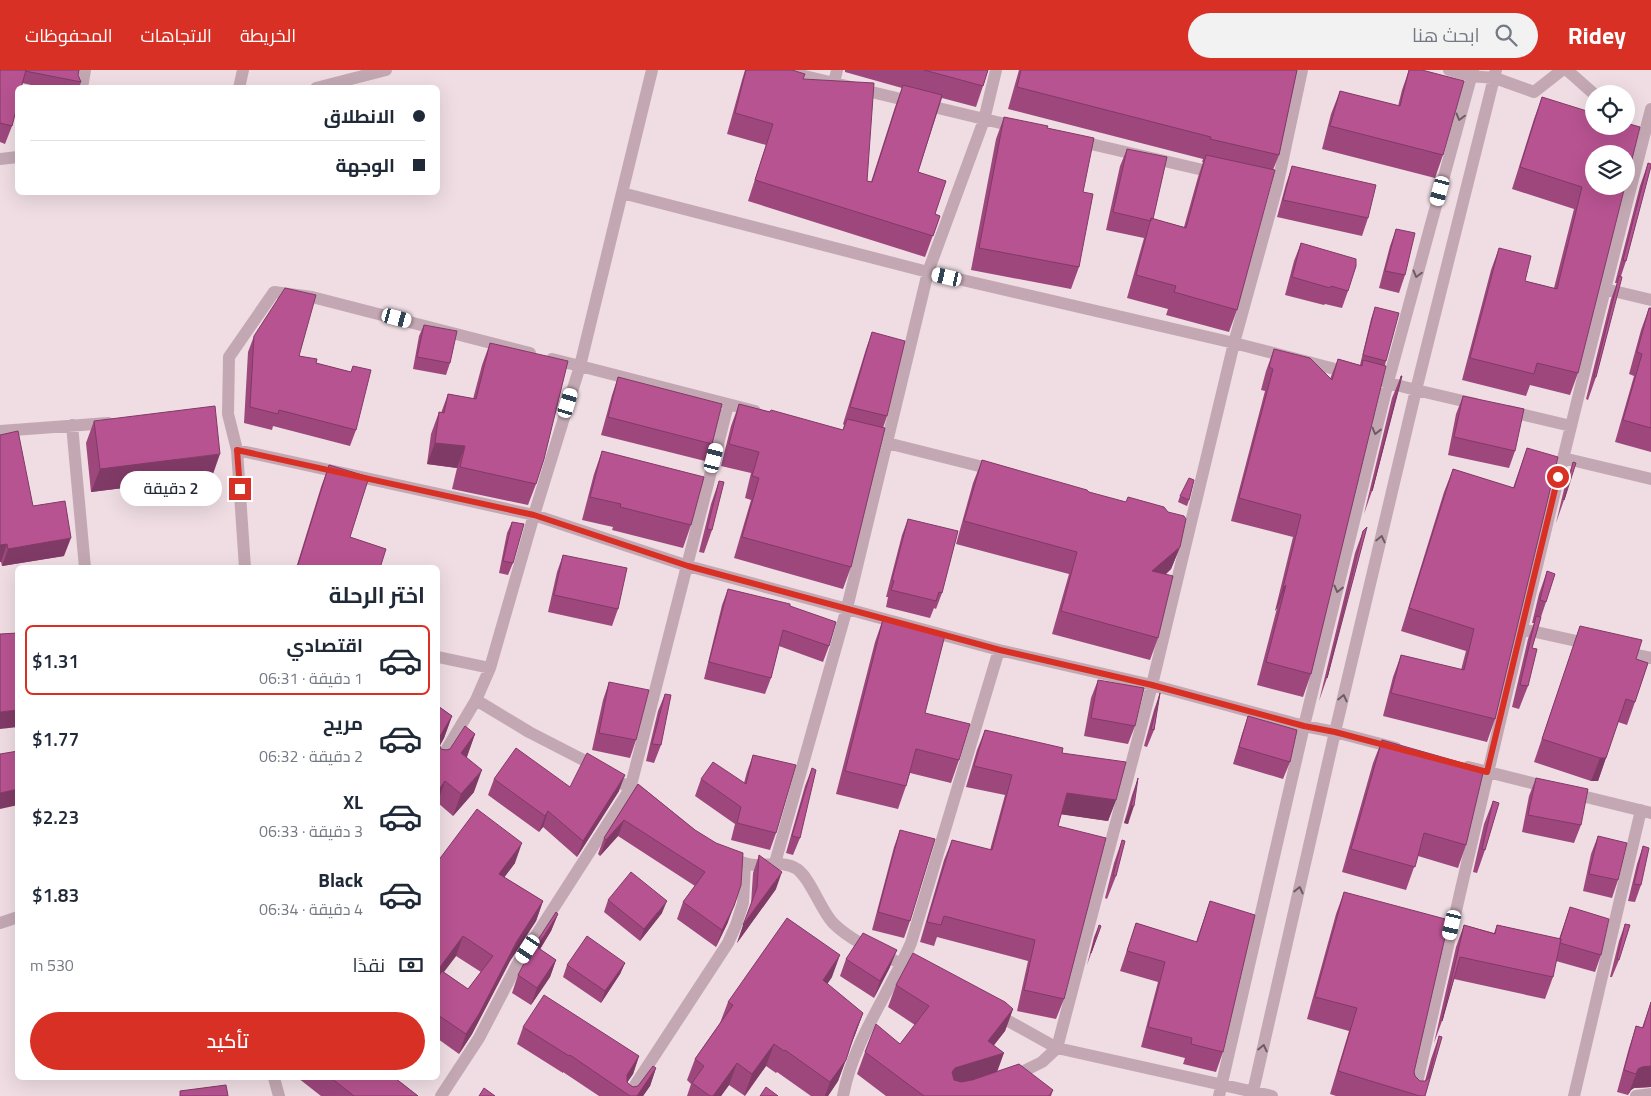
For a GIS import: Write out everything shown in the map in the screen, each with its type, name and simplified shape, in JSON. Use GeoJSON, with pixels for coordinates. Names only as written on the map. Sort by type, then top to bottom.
{"type":"FeatureCollection","features":[{"type":"Feature","properties":{"kind":"street"},"geometry":{"type":"LineString","coordinates":[[82,85],[85,70]]}},
{"type":"Feature","properties":{"kind":"street"},"geometry":{"type":"LineString","coordinates":[[240,85],[243,70]]}},
{"type":"Feature","properties":{"kind":"street"},"geometry":{"type":"LineString","coordinates":[[328,85],[386,70]]}},
{"type":"Feature","properties":{"kind":"street"},"geometry":{"type":"LineString","coordinates":[[440,761],[476,700],[490,668],[534,515],[580,366],[652,70]]}},
{"type":"Feature","properties":{"kind":"street"},"geometry":{"type":"LineString","coordinates":[[779,70],[1031,130]]}},
{"type":"Feature","properties":{"kind":"street"},"geometry":{"type":"LineString","coordinates":[[834,84],[837,70]]}},
{"type":"Feature","properties":{"kind":"street"},"geometry":{"type":"LineString","coordinates":[[775,863],[848,608],[928,272],[984,120],[996,70]]}},
{"type":"Feature","properties":{"kind":"street"},"geometry":{"type":"LineString","coordinates":[[1002,1081],[1042,1062],[1057,1048],[1152,685],[1186,520],[1234,343],[1302,70]]}},
{"type":"Feature","properties":{"kind":"street"},"geometry":{"type":"LineString","coordinates":[[1448,70],[1495,74],[1534,92],[1562,70]]}},
{"type":"Feature","properties":{"kind":"street"},"geometry":{"type":"LineString","coordinates":[[1568,70],[1585,86]]}},
{"type":"Feature","properties":{"kind":"street"},"geometry":{"type":"LineString","coordinates":[[1220,1090],[1304,726],[1388,382],[1472,73]]}},
{"type":"Feature","properties":{"kind":"street"},"geometry":{"type":"LineString","coordinates":[[1253,1094],[1335,732],[1416,390],[1495,74]]}},
{"type":"Feature","properties":{"kind":"street"},"geometry":{"type":"LineString","coordinates":[[1414,1096],[1487,772],[1563,458],[1605,289],[1645,157],[1644,138],[1651,110]]}},
{"type":"Feature","properties":{"kind":"street"},"geometry":{"type":"LineString","coordinates":[[1635,130],[1644,138]]}},
{"type":"Feature","properties":{"kind":"street"},"geometry":{"type":"LineString","coordinates":[[1069,139],[1230,176]]}},
{"type":"Feature","properties":{"kind":"street"},"geometry":{"type":"LineString","coordinates":[[0,159],[15,157]]}},
{"type":"Feature","properties":{"kind":"street"},"geometry":{"type":"LineString","coordinates":[[622,193],[928,272],[1234,343],[1416,390],[1571,426]]}},
{"type":"Feature","properties":{"kind":"street"},"geometry":{"type":"LineString","coordinates":[[1605,289],[1651,300]]}},
{"type":"Feature","properties":{"kind":"street"},"geometry":{"type":"LineString","coordinates":[[245,565],[237,450],[223,414],[230,357],[274,292],[312,297],[397,318],[765,414]]}},
{"type":"Feature","properties":{"kind":"street"},"geometry":{"type":"LineString","coordinates":[[441,1096],[479,1038],[517,965],[630,789],[728,405]]}},
{"type":"Feature","properties":{"kind":"street"},"geometry":{"type":"LineString","coordinates":[[0,430],[121,422]]}},
{"type":"Feature","properties":{"kind":"street"},"geometry":{"type":"LineString","coordinates":[[72,425],[84,565]]}},
{"type":"Feature","properties":{"kind":"street"},"geometry":{"type":"LineString","coordinates":[[868,438],[1010,474]]}},
{"type":"Feature","properties":{"kind":"street"},"geometry":{"type":"LineString","coordinates":[[237,450],[534,515],[688,566],[1000,650],[1152,685],[1304,726],[1411,752]]}},
{"type":"Feature","properties":{"kind":"street"},"geometry":{"type":"LineString","coordinates":[[1563,458],[1651,479]]}},
{"type":"Feature","properties":{"kind":"street"},"geometry":{"type":"LineString","coordinates":[[1522,629],[1651,658]]}},
{"type":"Feature","properties":{"kind":"street"},"geometry":{"type":"LineString","coordinates":[[842,1096],[845,1081],[856,1051],[902,964],[911,943],[1000,650]]}},
{"type":"Feature","properties":{"kind":"street"},"geometry":{"type":"LineString","coordinates":[[440,657],[490,668]]}},
{"type":"Feature","properties":{"kind":"street"},"geometry":{"type":"LineString","coordinates":[[476,700],[529,732],[601,769],[645,799],[657,810]]}},
{"type":"Feature","properties":{"kind":"street"},"geometry":{"type":"LineString","coordinates":[[1459,765],[1646,812],[1574,1096]]}},
{"type":"Feature","properties":{"kind":"street"},"geometry":{"type":"LineString","coordinates":[[714,852],[745,864],[775,863],[789,865],[799,870],[834,923],[858,942],[928,978]]}},
{"type":"Feature","properties":{"kind":"street"},"geometry":{"type":"LineString","coordinates":[[628,1096],[728,944],[743,903],[745,864]]}},
{"type":"Feature","properties":{"kind":"street"},"geometry":{"type":"LineString","coordinates":[[0,923],[15,918]]}},
{"type":"Feature","properties":{"kind":"street"},"geometry":{"type":"LineString","coordinates":[[979,1006],[1057,1048],[1220,1090],[1272,1096]]}},
{"type":"Feature","properties":{"kind":"street"},"geometry":{"type":"LineString","coordinates":[[275,1080],[279,1096]]}},
{"type":"Feature","properties":{"kind":"street"},"geometry":{"type":"LineString","coordinates":[[1636,1096],[1651,1094]]}},
{"type":"Feature","properties":{"kind":"building"},"geometry":{"type":"Polygon","coordinates":[[[0,70],[26,70],[22,85],[15,85],[15,114],[12,126],[0,123],[0,70]]]}},
{"type":"Feature","properties":{"kind":"building"},"geometry":{"type":"Polygon","coordinates":[[[79,70],[78,75],[81,82],[25,71],[79,70]]]}},
{"type":"Feature","properties":{"kind":"building"},"geometry":{"type":"Polygon","coordinates":[[[746,70],[792,70],[805,74],[803,79],[874,83],[867,181],[872,182],[903,85],[942,95],[918,172],[946,181],[935,214],[940,216],[933,236],[755,180],[773,124],[735,113],[746,70]]]}},
{"type":"Feature","properties":{"kind":"building"},"geometry":{"type":"Polygon","coordinates":[[[924,70],[988,70],[983,86],[924,70]]]}},
{"type":"Feature","properties":{"kind":"building"},"geometry":{"type":"Polygon","coordinates":[[[1021,70],[1297,70],[1279,155],[1210,139],[1211,137],[1017,87],[1021,70]]]}},
{"type":"Feature","properties":{"kind":"building"},"geometry":{"type":"Polygon","coordinates":[[[1409,70],[1422,70],[1464,81],[1443,155],[1330,126],[1340,91],[1400,106],[1409,70]]]}},
{"type":"Feature","properties":{"kind":"building"},"geometry":{"type":"Polygon","coordinates":[[[1542,97],[1585,110],[1585,135],[1635,135],[1635,126],[1640,127],[1635,147],[1635,145],[1585,145],[1585,195],[1623,195],[1578,373],[1537,363],[1534,374],[1470,358],[1499,248],[1531,256],[1525,281],[1557,289],[1582,187],[1520,167],[1542,97]]]}},
{"type":"Feature","properties":{"kind":"building"},"geometry":{"type":"Polygon","coordinates":[[[1004,117],[1094,138],[1083,192],[1093,194],[1079,267],[979,248],[1004,117]]]}},
{"type":"Feature","properties":{"kind":"building"},"geometry":{"type":"Polygon","coordinates":[[[1127,149],[1167,157],[1151,221],[1113,212],[1127,149]]]}},
{"type":"Feature","properties":{"kind":"building"},"geometry":{"type":"Polygon","coordinates":[[[1206,155],[1275,170],[1237,310],[1174,292],[1176,286],[1136,275],[1151,218],[1186,228],[1206,155]]]}},
{"type":"Feature","properties":{"kind":"building"},"geometry":{"type":"Polygon","coordinates":[[[1648,163],[1651,166],[1626,261],[1623,260],[1648,163]]]}},
{"type":"Feature","properties":{"kind":"building"},"geometry":{"type":"Polygon","coordinates":[[[1292,166],[1376,185],[1368,218],[1283,200],[1292,166]]]}},
{"type":"Feature","properties":{"kind":"building"},"geometry":{"type":"Polygon","coordinates":[[[1396,229],[1415,233],[1405,275],[1385,271],[1396,229]]]}},
{"type":"Feature","properties":{"kind":"building"},"geometry":{"type":"Polygon","coordinates":[[[1301,243],[1356,259],[1356,266],[1348,291],[1292,277],[1301,243]]]}},
{"type":"Feature","properties":{"kind":"building"},"geometry":{"type":"Polygon","coordinates":[[[1619,276],[1622,277],[1596,377],[1594,377],[1619,276]]]}},
{"type":"Feature","properties":{"kind":"building"},"geometry":{"type":"Polygon","coordinates":[[[285,288],[316,295],[299,356],[317,359],[316,363],[351,372],[353,366],[371,370],[356,430],[279,410],[278,414],[250,407],[254,336],[285,288]]]}},
{"type":"Feature","properties":{"kind":"building"},"geometry":{"type":"Polygon","coordinates":[[[1375,307],[1399,313],[1386,361],[1363,355],[1375,307]]]}},
{"type":"Feature","properties":{"kind":"building"},"geometry":{"type":"Polygon","coordinates":[[[1649,308],[1651,308],[1651,428],[1623,420],[1642,354],[1637,352],[1649,308]]]}},
{"type":"Feature","properties":{"kind":"building"},"geometry":{"type":"Polygon","coordinates":[[[424,325],[457,331],[450,363],[417,357],[424,325]]]}},
{"type":"Feature","properties":{"kind":"building"},"geometry":{"type":"Polygon","coordinates":[[[872,332],[905,341],[887,416],[850,407],[872,332]]]}},
{"type":"Feature","properties":{"kind":"building"},"geometry":{"type":"Polygon","coordinates":[[[490,343],[568,361],[536,484],[460,467],[465,446],[435,443],[439,412],[444,413],[448,394],[476,399],[490,343]]]}},
{"type":"Feature","properties":{"kind":"building"},"geometry":{"type":"Polygon","coordinates":[[[1274,349],[1310,358],[1332,380],[1338,359],[1362,366],[1363,360],[1386,366],[1311,674],[1266,662],[1286,585],[1283,588],[1301,515],[1239,498],[1273,369],[1269,367],[1274,349]]]}},
{"type":"Feature","properties":{"kind":"building"},"geometry":{"type":"Polygon","coordinates":[[[1401,376],[1402,376],[1372,491],[1401,376]]]}},
{"type":"Feature","properties":{"kind":"building"},"geometry":{"type":"Polygon","coordinates":[[[618,377],[722,404],[712,444],[608,417],[618,377]]]}},
{"type":"Feature","properties":{"kind":"building"},"geometry":{"type":"Polygon","coordinates":[[[1463,396],[1524,409],[1515,451],[1454,437],[1463,396]]]}},
{"type":"Feature","properties":{"kind":"building"},"geometry":{"type":"Polygon","coordinates":[[[739,404],[770,412],[771,410],[843,430],[847,419],[885,428],[851,567],[742,537],[759,478],[752,476],[759,452],[729,444],[739,404]]]}},
{"type":"Feature","properties":{"kind":"building"},"geometry":{"type":"Polygon","coordinates":[[[215,406],[220,454],[100,469],[94,421],[215,406]]]}},
{"type":"Feature","properties":{"kind":"building"},"geometry":{"type":"Polygon","coordinates":[[[18,431],[33,506],[65,501],[71,538],[8,549],[7,544],[0,545],[0,435],[18,431]]]}},
{"type":"Feature","properties":{"kind":"building"},"geometry":{"type":"Polygon","coordinates":[[[1527,448],[1558,457],[1495,719],[1391,693],[1401,655],[1464,670],[1474,629],[1409,608],[1453,469],[1514,488],[1527,448]]]}},
{"type":"Feature","properties":{"kind":"building"},"geometry":{"type":"Polygon","coordinates":[[[602,451],[704,477],[691,525],[620,507],[621,504],[590,497],[602,451]]]}},
{"type":"Feature","properties":{"kind":"building"},"geometry":{"type":"Polygon","coordinates":[[[982,460],[1126,502],[1128,497],[1164,507],[1168,512],[1184,516],[1186,519],[1180,547],[1152,571],[1173,576],[1158,638],[1061,611],[1077,552],[964,521],[982,460]]]}},
{"type":"Feature","properties":{"kind":"building"},"geometry":{"type":"Polygon","coordinates":[[[1573,462],[1576,463],[1564,500],[1573,462]]]}},
{"type":"Feature","properties":{"kind":"building"},"geometry":{"type":"Polygon","coordinates":[[[329,465],[369,477],[350,537],[386,549],[381,565],[298,565],[329,465]]]}},
{"type":"Feature","properties":{"kind":"building"},"geometry":{"type":"Polygon","coordinates":[[[1189,478],[1194,480],[1189,500],[1180,496],[1189,478]]]}},
{"type":"Feature","properties":{"kind":"building"},"geometry":{"type":"Polygon","coordinates":[[[719,481],[724,482],[712,530],[707,529],[719,481]]]}},
{"type":"Feature","properties":{"kind":"building"},"geometry":{"type":"Polygon","coordinates":[[[908,519],[958,531],[942,593],[939,592],[936,601],[891,590],[908,519]]]}},
{"type":"Feature","properties":{"kind":"building"},"geometry":{"type":"Polygon","coordinates":[[[512,522],[524,524],[513,563],[503,561],[512,522]]]}},
{"type":"Feature","properties":{"kind":"building"},"geometry":{"type":"Polygon","coordinates":[[[1367,527],[1327,678],[1363,531],[1367,527]]]}},
{"type":"Feature","properties":{"kind":"building"},"geometry":{"type":"Polygon","coordinates":[[[563,555],[627,568],[618,609],[554,595],[563,555]]]}},
{"type":"Feature","properties":{"kind":"building"},"geometry":{"type":"Polygon","coordinates":[[[1547,571],[1555,574],[1546,602],[1540,600],[1547,571]]]}},
{"type":"Feature","properties":{"kind":"building"},"geometry":{"type":"Polygon","coordinates":[[[728,589],[790,604],[790,606],[836,622],[829,646],[783,630],[771,678],[709,662],[728,589]]]}},
{"type":"Feature","properties":{"kind":"building"},"geometry":{"type":"Polygon","coordinates":[[[1536,616],[1541,617],[1532,648],[1537,649],[1528,686],[1520,685],[1536,616]]]}},
{"type":"Feature","properties":{"kind":"building"},"geometry":{"type":"Polygon","coordinates":[[[883,619],[945,635],[925,713],[970,724],[959,760],[916,749],[906,786],[845,771],[883,619]]]}},
{"type":"Feature","properties":{"kind":"building"},"geometry":{"type":"Polygon","coordinates":[[[1580,626],[1642,640],[1636,659],[1648,663],[1635,702],[1626,699],[1606,758],[1600,758],[1542,739],[1580,626]]]}},
{"type":"Feature","properties":{"kind":"building"},"geometry":{"type":"Polygon","coordinates":[[[15,633],[15,710],[0,712],[0,634],[15,633]]]}},
{"type":"Feature","properties":{"kind":"building"},"geometry":{"type":"Polygon","coordinates":[[[1098,680],[1144,688],[1135,726],[1091,718],[1098,680]]]}},
{"type":"Feature","properties":{"kind":"building"},"geometry":{"type":"Polygon","coordinates":[[[609,682],[649,690],[636,740],[599,733],[609,682]]]}},
{"type":"Feature","properties":{"kind":"building"},"geometry":{"type":"Polygon","coordinates":[[[1160,693],[1154,730],[1151,729],[1160,693]]]}},
{"type":"Feature","properties":{"kind":"building"},"geometry":{"type":"Polygon","coordinates":[[[665,694],[671,695],[661,745],[652,744],[665,694]]]}},
{"type":"Feature","properties":{"kind":"building"},"geometry":{"type":"Polygon","coordinates":[[[440,707],[452,716],[440,736],[440,707]]]}},
{"type":"Feature","properties":{"kind":"building"},"geometry":{"type":"Polygon","coordinates":[[[1248,716],[1297,730],[1290,762],[1239,747],[1248,716]]]}},
{"type":"Feature","properties":{"kind":"building"},"geometry":{"type":"Polygon","coordinates":[[[465,726],[475,734],[461,753],[482,770],[461,794],[445,781],[440,788],[440,747],[441,749],[450,749],[465,726]]]}},
{"type":"Feature","properties":{"kind":"building"},"geometry":{"type":"Polygon","coordinates":[[[985,730],[1063,748],[1062,753],[1126,762],[1116,800],[1067,793],[1058,826],[1106,838],[1064,999],[1024,990],[1035,940],[944,916],[941,925],[927,922],[952,840],[992,850],[1012,775],[974,766],[985,730]]]}},
{"type":"Feature","properties":{"kind":"building"},"geometry":{"type":"Polygon","coordinates":[[[1382,740],[1484,769],[1466,845],[1424,833],[1415,867],[1351,849],[1382,740]]]}},
{"type":"Feature","properties":{"kind":"building"},"geometry":{"type":"Polygon","coordinates":[[[516,748],[570,787],[587,753],[625,775],[583,841],[548,811],[545,816],[494,779],[516,748]]]}},
{"type":"Feature","properties":{"kind":"building"},"geometry":{"type":"Polygon","coordinates":[[[15,752],[15,790],[0,793],[0,754],[15,752]]]}},
{"type":"Feature","properties":{"kind":"building"},"geometry":{"type":"Polygon","coordinates":[[[753,755],[796,765],[776,833],[737,823],[741,807],[701,779],[713,762],[746,784],[753,755]]]}},
{"type":"Feature","properties":{"kind":"building"},"geometry":{"type":"Polygon","coordinates":[[[812,768],[816,770],[800,838],[792,836],[812,768]]]}},
{"type":"Feature","properties":{"kind":"building"},"geometry":{"type":"Polygon","coordinates":[[[1138,778],[1134,806],[1131,806],[1138,778]]]}},
{"type":"Feature","properties":{"kind":"building"},"geometry":{"type":"Polygon","coordinates":[[[1536,778],[1588,789],[1581,825],[1528,815],[1536,778]]]}},
{"type":"Feature","properties":{"kind":"building"},"geometry":{"type":"Polygon","coordinates":[[[638,784],[695,830],[716,843],[743,853],[741,885],[734,906],[722,930],[683,902],[705,872],[624,820],[606,840],[604,838],[638,784]]]}},
{"type":"Feature","properties":{"kind":"building"},"geometry":{"type":"Polygon","coordinates":[[[1493,801],[1499,803],[1485,850],[1482,849],[1493,801]]]}},
{"type":"Feature","properties":{"kind":"building"},"geometry":{"type":"Polygon","coordinates":[[[477,809],[522,843],[499,874],[543,901],[517,941],[479,1014],[466,1034],[440,1016],[440,974],[442,971],[468,989],[493,956],[463,936],[440,967],[440,858],[477,809]]]}},
{"type":"Feature","properties":{"kind":"building"},"geometry":{"type":"Polygon","coordinates":[[[900,830],[935,839],[910,921],[878,912],[900,830]]]}},
{"type":"Feature","properties":{"kind":"building"},"geometry":{"type":"Polygon","coordinates":[[[1598,836],[1627,843],[1618,880],[1589,874],[1598,836]]]}},
{"type":"Feature","properties":{"kind":"building"},"geometry":{"type":"Polygon","coordinates":[[[1122,840],[1125,841],[1116,876],[1113,876],[1122,840]]]}},
{"type":"Feature","properties":{"kind":"building"},"geometry":{"type":"Polygon","coordinates":[[[1643,846],[1649,848],[1641,885],[1634,884],[1643,846]]]}},
{"type":"Feature","properties":{"kind":"building"},"geometry":{"type":"Polygon","coordinates":[[[759,855],[782,872],[743,925],[757,888],[759,855]]]}},
{"type":"Feature","properties":{"kind":"building"},"geometry":{"type":"Polygon","coordinates":[[[631,872],[667,901],[644,929],[608,900],[631,872]]]}},
{"type":"Feature","properties":{"kind":"building"},"geometry":{"type":"Polygon","coordinates":[[[1344,892],[1449,920],[1414,1072],[1420,1081],[1425,1081],[1429,1078],[1439,1036],[1442,1037],[1425,1096],[1338,1071],[1357,1008],[1315,997],[1344,892]]]}},
{"type":"Feature","properties":{"kind":"building"},"geometry":{"type":"Polygon","coordinates":[[[1210,901],[1255,915],[1223,1052],[1191,1044],[1192,1038],[1148,1027],[1165,962],[1127,951],[1136,923],[1197,942],[1210,901]]]}},
{"type":"Feature","properties":{"kind":"building"},"geometry":{"type":"Polygon","coordinates":[[[1570,907],[1609,919],[1601,955],[1560,943],[1570,907]]]}},
{"type":"Feature","properties":{"kind":"building"},"geometry":{"type":"Polygon","coordinates":[[[556,912],[558,914],[537,947],[556,960],[537,988],[518,975],[530,952],[556,912]]]}},
{"type":"Feature","properties":{"kind":"building"},"geometry":{"type":"Polygon","coordinates":[[[787,918],[840,955],[823,980],[863,1013],[846,1060],[830,1082],[774,1044],[752,1074],[737,1063],[713,1096],[710,1096],[692,1083],[704,1066],[695,1059],[733,1005],[728,1002],[787,918]]]}},
{"type":"Feature","properties":{"kind":"building"},"geometry":{"type":"Polygon","coordinates":[[[1625,924],[1630,925],[1619,960],[1617,959],[1625,924]]]}},
{"type":"Feature","properties":{"kind":"building"},"geometry":{"type":"Polygon","coordinates":[[[1099,925],[1101,926],[1091,953],[1099,925]]]}},
{"type":"Feature","properties":{"kind":"building"},"geometry":{"type":"Polygon","coordinates":[[[1464,925],[1495,934],[1497,925],[1561,939],[1553,977],[1460,957],[1442,1021],[1464,925]]]}},
{"type":"Feature","properties":{"kind":"building"},"geometry":{"type":"Polygon","coordinates":[[[863,933],[897,950],[880,981],[846,959],[863,933]]]}},
{"type":"Feature","properties":{"kind":"building"},"geometry":{"type":"Polygon","coordinates":[[[587,936],[625,963],[605,991],[567,965],[587,936]]]}},
{"type":"Feature","properties":{"kind":"building"},"geometry":{"type":"Polygon","coordinates":[[[913,953],[1005,1002],[1013,1009],[988,1041],[1004,1053],[955,1068],[952,1072],[954,1080],[961,1082],[972,1080],[1019,1064],[1053,1090],[1049,1096],[924,1096],[865,1052],[876,1024],[900,1044],[929,1006],[896,985],[913,953]]]}},
{"type":"Feature","properties":{"kind":"building"},"geometry":{"type":"Polygon","coordinates":[[[544,995],[639,1056],[627,1075],[627,1082],[633,1087],[638,1086],[653,1066],[656,1068],[637,1096],[630,1096],[570,1055],[523,1027],[544,995]]]}},
{"type":"Feature","properties":{"kind":"building"},"geometry":{"type":"Polygon","coordinates":[[[1651,1002],[1651,1066],[1638,1069],[1636,1074],[1624,1070],[1636,1026],[1643,1028],[1651,1002]]]}},
{"type":"Feature","properties":{"kind":"building"},"geometry":{"type":"Polygon","coordinates":[[[334,1080],[398,1080],[418,1096],[354,1096],[334,1080]]]}},
{"type":"Feature","properties":{"kind":"building"},"geometry":{"type":"Polygon","coordinates":[[[226,1085],[228,1096],[180,1096],[180,1091],[226,1085]]]}},
{"type":"Feature","properties":{"kind":"building"},"geometry":{"type":"Polygon","coordinates":[[[766,1087],[778,1096],[760,1096],[766,1087]]]}},
{"type":"Feature","properties":{"kind":"building"},"geometry":{"type":"Polygon","coordinates":[[[484,1088],[495,1096],[479,1096],[484,1088]]]}},
{"type":"Feature","properties":{"kind":"route"},"geometry":{"type":"LineString","coordinates":[[240,489],[237,450],[534,515],[688,566],[1000,650],[1152,685],[1487,772],[1558,477]]}}]}
